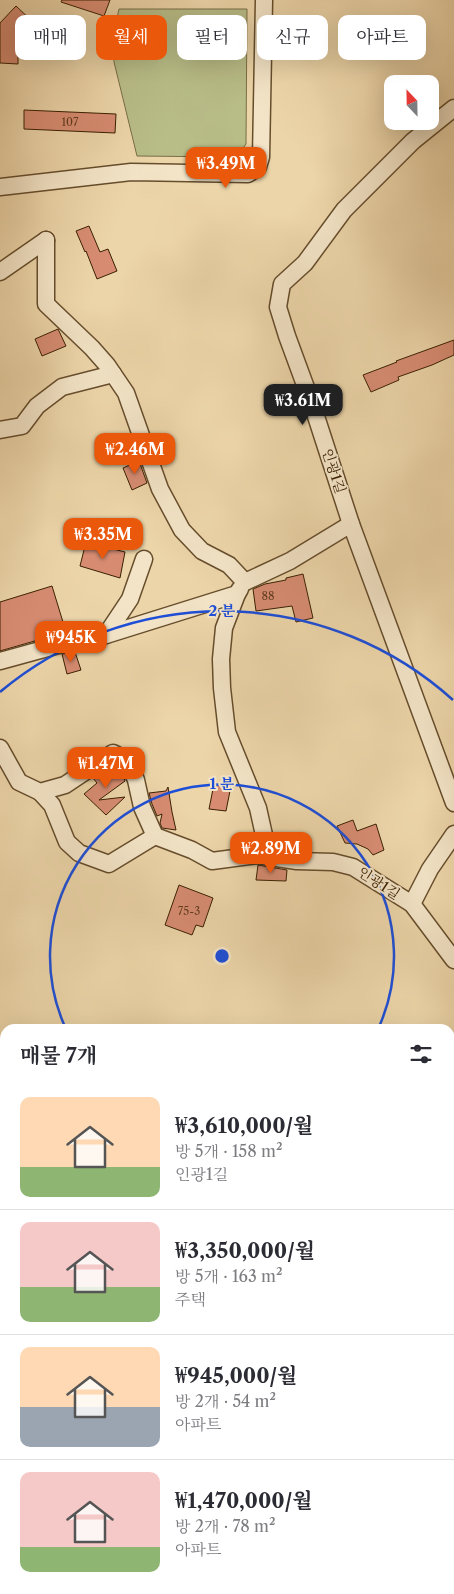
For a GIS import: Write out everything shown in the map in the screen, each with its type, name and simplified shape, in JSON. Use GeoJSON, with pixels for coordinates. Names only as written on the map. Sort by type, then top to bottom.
{"type":"FeatureCollection","features":[{"type":"Feature","properties":{"kind":"street"},"geometry":{"type":"LineString","coordinates":[[0,187],[131,172],[248,174],[258,167],[261,157],[264,0]]}},
{"type":"Feature","properties":{"kind":"street","name":"인광1길"},"geometry":{"type":"LineString","coordinates":[[454,108],[412,141],[344,210],[305,263],[282,284],[278,307],[352,524],[454,804]]}},
{"type":"Feature","properties":{"kind":"street"},"geometry":{"type":"LineString","coordinates":[[0,272],[46,240],[46,304],[92,348],[126,392],[160,489],[182,530],[202,551],[229,565],[241,588]]}},
{"type":"Feature","properties":{"kind":"street"},"geometry":{"type":"LineString","coordinates":[[0,430],[22,426],[37,406],[62,387],[113,374]]}},
{"type":"Feature","properties":{"kind":"street"},"geometry":{"type":"LineString","coordinates":[[0,661],[73,641],[106,636],[241,588],[352,524]]}},
{"type":"Feature","properties":{"kind":"street"},"geometry":{"type":"LineString","coordinates":[[106,636],[130,599],[144,559]]}},
{"type":"Feature","properties":{"kind":"street"},"geometry":{"type":"LineString","coordinates":[[241,588],[224,628],[221,659],[222,688],[228,732],[258,808],[264,835],[257,855]]}},
{"type":"Feature","properties":{"kind":"street"},"geometry":{"type":"LineString","coordinates":[[0,748],[19,782],[40,792],[52,805],[67,842],[79,853],[109,864],[155,836],[142,807],[136,780],[128,761],[113,753],[65,785],[40,792]]}},
{"type":"Feature","properties":{"kind":"street","name":"인광1길"},"geometry":{"type":"LineString","coordinates":[[412,904],[430,869],[454,834]]}},
{"type":"Feature","properties":{"kind":"street","name":"인광1길"},"geometry":{"type":"LineString","coordinates":[[155,836],[192,850],[212,861],[257,855],[297,861],[333,862],[354,867],[412,904],[454,960]]}},
{"type":"Feature","properties":{"kind":"green space"},"geometry":{"type":"Polygon","coordinates":[[[119,9],[247,9],[247,15],[177,15],[177,60],[247,60],[246,144],[240,152],[229,157],[137,156],[114,60],[167,60],[167,15],[118,15],[119,9]]]}},
{"type":"Feature","properties":{"kind":"building"},"geometry":{"type":"Polygon","coordinates":[[[62,0],[110,0],[104,15],[61,2],[62,0]]]}},
{"type":"Feature","properties":{"kind":"building"},"geometry":{"type":"Polygon","coordinates":[[[16,6],[26,15],[15,15],[15,60],[18,60],[18,64],[0,63],[0,23],[16,6]]]}},
{"type":"Feature","properties":{"kind":"building"},"geometry":{"type":"Polygon","coordinates":[[[24,110],[116,114],[115,133],[24,129],[24,110]]]}},
{"type":"Feature","properties":{"kind":"building"},"geometry":{"type":"Polygon","coordinates":[[[89,226],[100,252],[108,249],[117,271],[97,279],[76,231],[89,226]]]}},
{"type":"Feature","properties":{"kind":"building"},"geometry":{"type":"Polygon","coordinates":[[[58,329],[66,346],[42,356],[35,339],[58,329]]]}},
{"type":"Feature","properties":{"kind":"building"},"geometry":{"type":"Polygon","coordinates":[[[454,340],[454,355],[398,377],[399,380],[371,392],[363,375],[454,340]]]}},
{"type":"Feature","properties":{"kind":"building"},"geometry":{"type":"Polygon","coordinates":[[[139,461],[147,483],[132,490],[123,468],[139,461]]]}},
{"type":"Feature","properties":{"kind":"building"},"geometry":{"type":"Polygon","coordinates":[[[86,542],[125,552],[120,578],[80,566],[86,542]]]}},
{"type":"Feature","properties":{"kind":"building"},"geometry":{"type":"Polygon","coordinates":[[[303,574],[313,618],[296,622],[292,606],[256,611],[253,589],[303,574]]]}},
{"type":"Feature","properties":{"kind":"building"},"geometry":{"type":"Polygon","coordinates":[[[52,586],[66,632],[0,651],[0,602],[52,586]]]}},
{"type":"Feature","properties":{"kind":"building"},"geometry":{"type":"Polygon","coordinates":[[[75,652],[81,670],[67,674],[62,654],[75,652]]]}},
{"type":"Feature","properties":{"kind":"building"},"geometry":{"type":"Polygon","coordinates":[[[114,765],[120,768],[125,781],[99,800],[125,797],[106,815],[84,794],[97,783],[93,778],[114,765]]]}},
{"type":"Feature","properties":{"kind":"building"},"geometry":{"type":"Polygon","coordinates":[[[214,784],[231,786],[226,811],[209,809],[214,784]]]}},
{"type":"Feature","properties":{"kind":"building"},"geometry":{"type":"Polygon","coordinates":[[[168,787],[176,830],[162,828],[160,823],[162,814],[157,816],[149,793],[166,791],[168,787]]]}},
{"type":"Feature","properties":{"kind":"building"},"geometry":{"type":"Polygon","coordinates":[[[353,820],[357,831],[376,824],[384,850],[373,855],[368,849],[357,844],[345,843],[337,826],[353,820]]]}},
{"type":"Feature","properties":{"kind":"building"},"geometry":{"type":"Polygon","coordinates":[[[258,865],[287,870],[286,881],[256,880],[258,865]]]}},
{"type":"Feature","properties":{"kind":"building"},"geometry":{"type":"Polygon","coordinates":[[[179,885],[213,898],[203,927],[196,925],[192,935],[165,925],[179,885]]]}}]}
